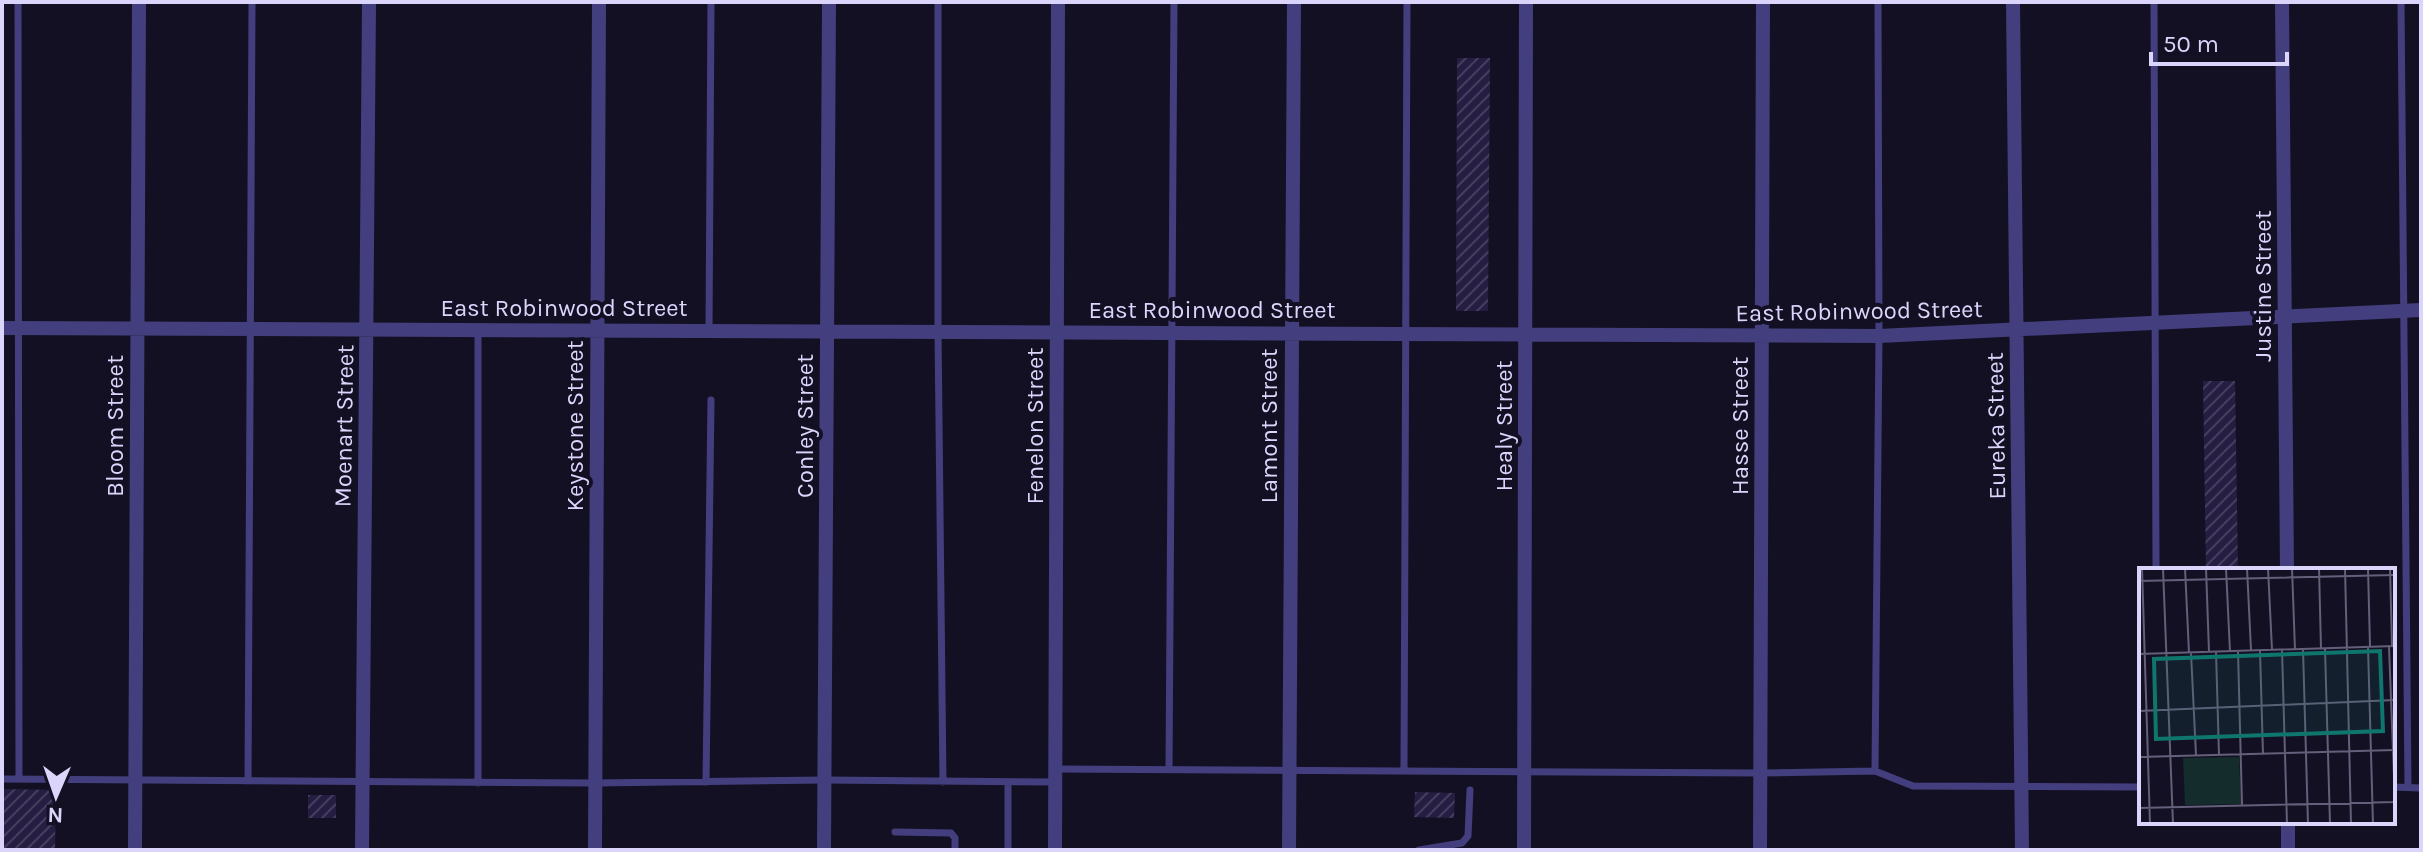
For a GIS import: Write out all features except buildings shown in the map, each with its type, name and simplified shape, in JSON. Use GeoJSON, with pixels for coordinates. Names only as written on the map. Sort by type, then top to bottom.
{"type":"FeatureCollection","features":[{"type":"Feature","properties":{"kind":"street","name":"Bloom Street"},"geometry":{"type":"LineString","coordinates":[[135,850],[139,2]]}},
{"type":"Feature","properties":{"kind":"street","name":"Moenart Street"},"geometry":{"type":"LineString","coordinates":[[362,850],[369,2]]}},
{"type":"Feature","properties":{"kind":"street","name":"Keystone Street"},"geometry":{"type":"LineString","coordinates":[[595,850],[599,2]]}},
{"type":"Feature","properties":{"kind":"street","name":"Conley Street"},"geometry":{"type":"LineString","coordinates":[[824,850],[829,2]]}},
{"type":"Feature","properties":{"kind":"street","name":"Fenelon Street"},"geometry":{"type":"LineString","coordinates":[[1055,850],[1058,2]]}},
{"type":"Feature","properties":{"kind":"street","name":"Lamont Street"},"geometry":{"type":"LineString","coordinates":[[1289,850],[1294,2]]}},
{"type":"Feature","properties":{"kind":"street","name":"Healy Street"},"geometry":{"type":"LineString","coordinates":[[1524,850],[1526,2]]}},
{"type":"Feature","properties":{"kind":"street","name":"Hasse Street"},"geometry":{"type":"LineString","coordinates":[[1760,850],[1763,2]]}},
{"type":"Feature","properties":{"kind":"street","name":"Eureka Street"},"geometry":{"type":"LineString","coordinates":[[2013,2],[2022,850]]}},
{"type":"Feature","properties":{"kind":"street","name":"Justine Street"},"geometry":{"type":"LineString","coordinates":[[2282,2],[2287,568]]}},
{"type":"Feature","properties":{"kind":"street","name":"East Robinwood Street"},"geometry":{"type":"LineString","coordinates":[[2,328],[1879,336],[2421,310]]}},
{"type":"Feature","properties":{"kind":"street"},"geometry":{"type":"LineString","coordinates":[[2288,824],[2288,850]]}},
{"type":"Feature","properties":{"kind":"lane"},"geometry":{"type":"LineString","coordinates":[[18,2],[19,779]]}},
{"type":"Feature","properties":{"kind":"lane"},"geometry":{"type":"LineString","coordinates":[[248,781],[252,2]]}},
{"type":"Feature","properties":{"kind":"lane"},"geometry":{"type":"LineString","coordinates":[[709,331],[711,2]]}},
{"type":"Feature","properties":{"kind":"lane"},"geometry":{"type":"LineString","coordinates":[[938,2],[943,782]]}},
{"type":"Feature","properties":{"kind":"lane"},"geometry":{"type":"LineString","coordinates":[[1169,770],[1174,2]]}},
{"type":"Feature","properties":{"kind":"lane"},"geometry":{"type":"LineString","coordinates":[[1404,771],[1407,2]]}},
{"type":"Feature","properties":{"kind":"lane"},"geometry":{"type":"LineString","coordinates":[[1875,771],[1878,2]]}},
{"type":"Feature","properties":{"kind":"lane"},"geometry":{"type":"LineString","coordinates":[[2154,2],[2156,568]]}},
{"type":"Feature","properties":{"kind":"lane"},"geometry":{"type":"LineString","coordinates":[[2401,2],[2408,787]]}},
{"type":"Feature","properties":{"kind":"lane"},"geometry":{"type":"LineString","coordinates":[[478,330],[478,783]]}},
{"type":"Feature","properties":{"kind":"lane"},"geometry":{"type":"LineString","coordinates":[[706,782],[711,400]]}},
{"type":"Feature","properties":{"kind":"lane"},"geometry":{"type":"LineString","coordinates":[[2,779],[478,783],[1008,782],[1055,776],[1169,770],[1875,771],[1913,786],[2139,787]]}},
{"type":"Feature","properties":{"kind":"lane"},"geometry":{"type":"LineString","coordinates":[[1008,782],[1008,850]]}},
{"type":"Feature","properties":{"kind":"lane"},"geometry":{"type":"LineString","coordinates":[[2395,787],[2421,788]]}},
{"type":"Feature","properties":{"kind":"lane"},"geometry":{"type":"LineString","coordinates":[[1419,850],[1462,843],[1468,836],[1470,790]]}},
{"type":"Feature","properties":{"kind":"lane"},"geometry":{"type":"LineString","coordinates":[[895,832],[951,833],[955,838],[955,850]]}}]}
